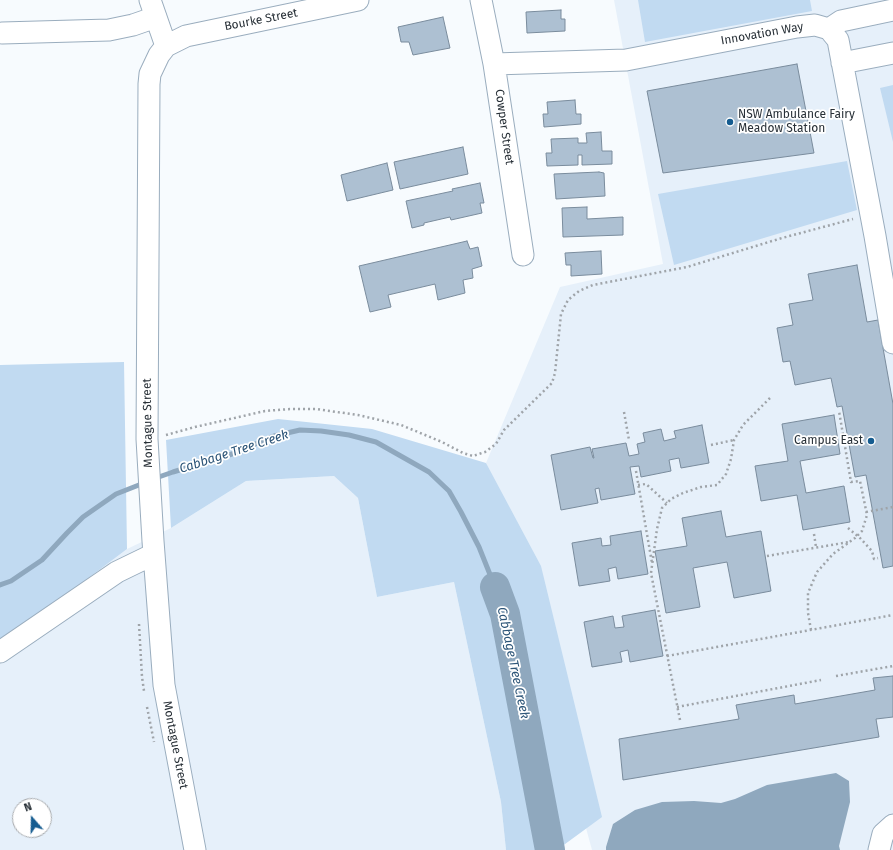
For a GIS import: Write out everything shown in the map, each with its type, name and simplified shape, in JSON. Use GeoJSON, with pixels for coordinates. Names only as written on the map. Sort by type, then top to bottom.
{"type":"FeatureCollection","features":[{"type":"Feature","properties":{"kind":"street","name":"Bourke Street"},"geometry":{"type":"LineString","coordinates":[[166,46],[176,40],[197,33],[358,0]]}},
{"type":"Feature","properties":{"kind":"street","name":"Cowper Street"},"geometry":{"type":"LineString","coordinates":[[481,0],[487,23],[494,64],[522,255]]}},
{"type":"Feature","properties":{"kind":"street"},"geometry":{"type":"LineString","coordinates":[[2,33],[109,30],[133,25],[153,8],[166,46]]}},
{"type":"Feature","properties":{"kind":"street"},"geometry":{"type":"LineString","coordinates":[[893,10],[841,21],[829,29],[838,40],[875,236],[893,343]]}},
{"type":"Feature","properties":{"kind":"street","name":"Innovation Way"},"geometry":{"type":"LineString","coordinates":[[494,64],[626,60],[797,27],[815,25],[829,29]]}},
{"type":"Feature","properties":{"kind":"street","name":"Montague Street"},"geometry":{"type":"LineString","coordinates":[[166,46],[154,64],[149,84],[148,450],[153,547],[164,685],[195,850]]}},
{"type":"Feature","properties":{"kind":"street"},"geometry":{"type":"LineString","coordinates":[[842,63],[893,53]]}},
{"type":"Feature","properties":{"kind":"street"},"geometry":{"type":"LineString","coordinates":[[0,652],[153,547]]}},
{"type":"Feature","properties":{"kind":"street"},"geometry":{"type":"LineString","coordinates":[[879,850],[883,834],[893,825]]}},
{"type":"Feature","properties":{"kind":"path"},"geometry":{"type":"LineString","coordinates":[[168,435],[195,427],[265,411],[316,409],[358,415],[401,425],[473,456],[485,452],[496,444],[504,430],[552,383],[555,373],[562,314],[568,300],[578,292],[593,285],[687,267],[854,218]]}},
{"type":"Feature","properties":{"kind":"path"},"geometry":{"type":"LineString","coordinates":[[680,720],[651,573],[662,508],[671,499],[683,493],[701,487],[717,485],[726,474],[731,459],[734,440],[743,425],[771,398]]}},
{"type":"Feature","properties":{"kind":"path"},"geometry":{"type":"LineString","coordinates":[[811,630],[808,613],[808,593],[817,572],[833,554],[862,531],[866,515],[860,481],[851,482],[839,411]]}},
{"type":"Feature","properties":{"kind":"path"},"geometry":{"type":"LineString","coordinates":[[624,412],[629,440]]}},
{"type":"Feature","properties":{"kind":"path"},"geometry":{"type":"LineString","coordinates":[[711,445],[734,440]]}},
{"type":"Feature","properties":{"kind":"path"},"geometry":{"type":"LineString","coordinates":[[636,471],[652,566]]}},
{"type":"Feature","properties":{"kind":"path"},"geometry":{"type":"LineString","coordinates":[[638,485],[646,484],[667,503]]}},
{"type":"Feature","properties":{"kind":"path"},"geometry":{"type":"LineString","coordinates":[[866,512],[893,507]]}},
{"type":"Feature","properties":{"kind":"path"},"geometry":{"type":"LineString","coordinates":[[848,528],[872,551],[874,559],[878,558]]}},
{"type":"Feature","properties":{"kind":"path"},"geometry":{"type":"LineString","coordinates":[[814,534],[816,547]]}},
{"type":"Feature","properties":{"kind":"path"},"geometry":{"type":"LineString","coordinates":[[766,556],[849,542]]}},
{"type":"Feature","properties":{"kind":"path"},"geometry":{"type":"LineString","coordinates":[[667,656],[893,615]]}},
{"type":"Feature","properties":{"kind":"path"},"geometry":{"type":"LineString","coordinates":[[836,676],[893,666]]}},
{"type":"Feature","properties":{"kind":"path"},"geometry":{"type":"LineString","coordinates":[[677,707],[821,680]]}},
{"type":"Feature","properties":{"kind":"shaded area"},"geometry":{"type":"Polygon","coordinates":[[[614,0],[893,0],[893,850],[592,850],[486,463],[560,287],[663,264],[614,0]]]}},
{"type":"Feature","properties":{"kind":"shaded area"},"geometry":{"type":"Polygon","coordinates":[[[638,0],[810,0],[812,11],[645,42],[638,0]]]}},
{"type":"Feature","properties":{"kind":"shaded area"},"geometry":{"type":"Polygon","coordinates":[[[893,85],[893,142],[880,88],[893,85]]]}},
{"type":"Feature","properties":{"kind":"shaded area"},"geometry":{"type":"Polygon","coordinates":[[[847,161],[857,210],[674,265],[658,194],[847,161]]]}},
{"type":"Feature","properties":{"kind":"shaded area"},"geometry":{"type":"Polygon","coordinates":[[[124,362],[127,549],[0,645],[0,365],[124,362]]]}},
{"type":"Feature","properties":{"kind":"shaded area"},"geometry":{"type":"Polygon","coordinates":[[[278,419],[372,429],[486,463],[541,566],[602,817],[561,847],[561,850],[506,850],[501,802],[454,582],[377,597],[358,498],[334,476],[246,481],[171,528],[166,440],[278,419]]]}},
{"type":"Feature","properties":{"kind":"shaded area"},"geometry":{"type":"Polygon","coordinates":[[[334,476],[358,498],[377,597],[454,582],[501,802],[506,850],[0,850],[0,645],[127,549],[171,528],[246,481],[334,476]]]}},
{"type":"Feature","properties":{"kind":"shaded area"},"geometry":{"type":"Polygon","coordinates":[[[836,773],[849,781],[850,802],[839,846],[840,850],[606,850],[613,824],[635,810],[662,802],[694,801],[721,803],[735,799],[767,785],[836,773]]]}},
{"type":"Feature","properties":{"kind":"building"},"geometry":{"type":"Polygon","coordinates":[[[561,10],[561,19],[565,19],[565,31],[527,33],[526,12],[561,10]]]}},
{"type":"Feature","properties":{"kind":"building"},"geometry":{"type":"Polygon","coordinates":[[[443,17],[450,48],[413,55],[409,42],[401,42],[398,27],[443,17]]]}},
{"type":"Feature","properties":{"kind":"building","name":"NSW Ambulance Fairy Meadow Station"},"geometry":{"type":"Polygon","coordinates":[[[797,64],[814,153],[663,173],[647,91],[797,64]]]}},
{"type":"Feature","properties":{"kind":"building"},"geometry":{"type":"Polygon","coordinates":[[[575,100],[576,114],[581,114],[581,124],[544,127],[543,114],[548,114],[547,102],[575,100]]]}},
{"type":"Feature","properties":{"kind":"building"},"geometry":{"type":"Polygon","coordinates":[[[601,132],[602,151],[612,151],[612,164],[582,165],[582,155],[578,155],[578,165],[547,166],[546,153],[552,153],[551,139],[578,138],[578,143],[587,143],[586,133],[601,132]]]}},
{"type":"Feature","properties":{"kind":"building"},"geometry":{"type":"Polygon","coordinates":[[[463,147],[468,174],[400,189],[394,162],[463,147]]]}},
{"type":"Feature","properties":{"kind":"building"},"geometry":{"type":"Polygon","coordinates":[[[387,163],[393,190],[347,201],[341,175],[387,163]]]}},
{"type":"Feature","properties":{"kind":"building"},"geometry":{"type":"Polygon","coordinates":[[[604,173],[605,196],[556,199],[554,174],[604,173]]]}},
{"type":"Feature","properties":{"kind":"building"},"geometry":{"type":"Polygon","coordinates":[[[480,183],[484,203],[480,203],[482,213],[451,220],[450,217],[424,223],[424,225],[412,228],[406,201],[453,191],[452,189],[480,183]]]}},
{"type":"Feature","properties":{"kind":"building"},"geometry":{"type":"Polygon","coordinates":[[[587,207],[587,219],[623,217],[623,235],[563,237],[562,208],[587,207]]]}},
{"type":"Feature","properties":{"kind":"building"},"geometry":{"type":"Polygon","coordinates":[[[467,241],[470,249],[478,247],[482,266],[472,269],[473,278],[463,280],[465,293],[438,300],[435,284],[388,295],[391,307],[370,312],[359,266],[467,241]]]}},
{"type":"Feature","properties":{"kind":"building"},"geometry":{"type":"Polygon","coordinates":[[[601,251],[602,274],[571,276],[571,265],[566,265],[565,253],[601,251]]]}},
{"type":"Feature","properties":{"kind":"building","name":"Campus East"},"geometry":{"type":"Polygon","coordinates":[[[857,265],[867,322],[878,320],[893,404],[893,566],[883,568],[866,475],[855,477],[842,406],[837,407],[831,378],[795,385],[790,361],[783,362],[777,328],[793,325],[789,304],[813,300],[808,274],[857,265]]]}},
{"type":"Feature","properties":{"kind":"building","name":"Campus East"},"geometry":{"type":"Polygon","coordinates":[[[834,415],[840,454],[800,461],[806,493],[844,486],[850,522],[803,530],[797,495],[761,501],[755,466],[788,461],[782,424],[834,415]]]}},
{"type":"Feature","properties":{"kind":"building"},"geometry":{"type":"Polygon","coordinates":[[[702,425],[709,463],[681,468],[679,458],[669,460],[671,471],[641,477],[639,466],[630,467],[635,494],[601,500],[599,488],[595,489],[598,503],[561,510],[551,455],[590,447],[594,458],[592,449],[626,443],[629,456],[639,454],[637,444],[645,442],[643,433],[661,429],[664,441],[676,438],[674,431],[702,425]]]}},
{"type":"Feature","properties":{"kind":"building"},"geometry":{"type":"Polygon","coordinates":[[[721,511],[726,537],[761,531],[771,591],[734,598],[727,562],[693,568],[700,607],[666,613],[655,551],[687,546],[682,518],[721,511]]]}},
{"type":"Feature","properties":{"kind":"building"},"geometry":{"type":"Polygon","coordinates":[[[641,531],[648,574],[618,579],[616,567],[608,569],[610,581],[579,586],[572,543],[601,538],[602,546],[611,545],[610,536],[641,531]]]}},
{"type":"Feature","properties":{"kind":"building"},"geometry":{"type":"Polygon","coordinates":[[[655,610],[663,656],[630,662],[628,650],[620,652],[622,662],[592,667],[584,622],[613,616],[615,628],[624,627],[622,616],[655,610]]]}},
{"type":"Feature","properties":{"kind":"building"},"geometry":{"type":"Polygon","coordinates":[[[893,676],[893,717],[876,719],[879,737],[623,780],[619,739],[739,719],[736,705],[794,695],[795,704],[875,690],[873,678],[893,676]]]}},
{"type":"Feature","properties":{"kind":"waterway","name":"Cabbage Tree Creek"},"geometry":{"type":"LineString","coordinates":[[153,479],[232,454],[274,436],[300,430],[349,435],[376,442],[429,472],[449,491],[479,547],[495,587]]}},
{"type":"Feature","properties":{"kind":"waterway","name":"Cabbage Tree Creek"},"geometry":{"type":"LineString","coordinates":[[0,585],[11,581],[42,560],[83,517],[116,494],[144,483]]}},
{"type":"Feature","properties":{"kind":"waterway","name":"Cabbage Tree Creek"},"geometry":{"type":"LineString","coordinates":[[495,587],[505,614],[550,850]]}},
{"type":"Feature","properties":{"kind":"place","name":"NSW Ambulance Fairy Meadow Station"},"geometry":{"type":"Point","coordinates":[730,122]}},
{"type":"Feature","properties":{"kind":"place","name":"Campus East"},"geometry":{"type":"Point","coordinates":[871,441]}}]}
